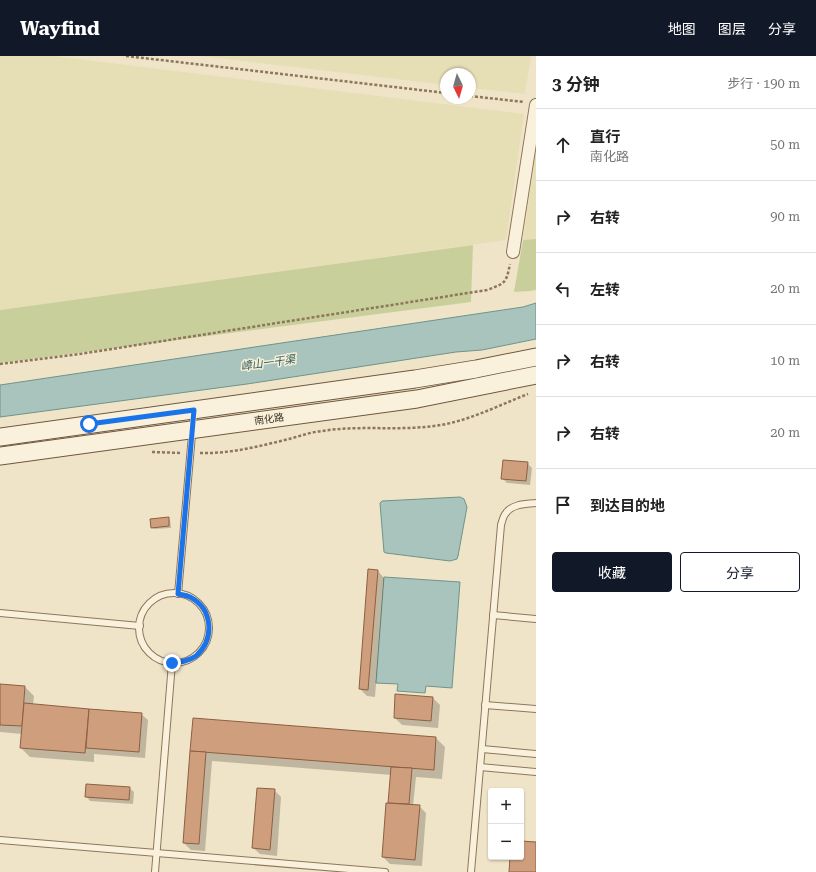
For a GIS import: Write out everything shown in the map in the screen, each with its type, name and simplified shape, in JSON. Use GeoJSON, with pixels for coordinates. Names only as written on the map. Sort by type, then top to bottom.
{"type":"FeatureCollection","features":[{"type":"Feature","properties":{"kind":"main road","name":"南化路"},"geometry":{"type":"LineString","coordinates":[[0,437],[415,379],[536,357]]}},
{"type":"Feature","properties":{"kind":"main road","name":"南化路"},"geometry":{"type":"LineString","coordinates":[[0,456],[417,399],[536,375]]}},
{"type":"Feature","properties":{"kind":"street"},"geometry":{"type":"LineString","coordinates":[[513,252],[532,104]]}},
{"type":"Feature","properties":{"kind":"lane"},"geometry":{"type":"LineString","coordinates":[[178,594],[194,410]]}},
{"type":"Feature","properties":{"kind":"lane"},"geometry":{"type":"LineString","coordinates":[[471,872],[501,525],[506,513],[513,507],[536,503]]}},
{"type":"Feature","properties":{"kind":"lane"},"geometry":{"type":"LineString","coordinates":[[178,594],[189,597],[199,604],[206,613],[209,631],[203,648],[195,656],[184,662],[172,663],[162,661],[152,655],[145,647],[140,637],[140,626],[142,615],[148,606],[156,599],[166,595],[178,594]]}},
{"type":"Feature","properties":{"kind":"lane"},"geometry":{"type":"LineString","coordinates":[[0,613],[140,626]]}},
{"type":"Feature","properties":{"kind":"lane"},"geometry":{"type":"LineString","coordinates":[[493,615],[536,619]]}},
{"type":"Feature","properties":{"kind":"lane"},"geometry":{"type":"LineString","coordinates":[[155,872],[172,663]]}},
{"type":"Feature","properties":{"kind":"lane"},"geometry":{"type":"LineString","coordinates":[[485,705],[536,709]]}},
{"type":"Feature","properties":{"kind":"lane"},"geometry":{"type":"LineString","coordinates":[[482,749],[536,754]]}},
{"type":"Feature","properties":{"kind":"lane"},"geometry":{"type":"LineString","coordinates":[[480,767],[536,772]]}},
{"type":"Feature","properties":{"kind":"lane"},"geometry":{"type":"LineString","coordinates":[[0,840],[385,872]]}},
{"type":"Feature","properties":{"kind":"path"},"geometry":{"type":"LineString","coordinates":[[126,56],[440,92]]}},
{"type":"Feature","properties":{"kind":"path"},"geometry":{"type":"LineString","coordinates":[[476,97],[532,104]]}},
{"type":"Feature","properties":{"kind":"path"},"geometry":{"type":"LineString","coordinates":[[0,364],[80,354],[488,290],[502,284],[506,279],[513,252]]}},
{"type":"Feature","properties":{"kind":"path"},"geometry":{"type":"LineString","coordinates":[[151,452],[212,454],[238,451],[321,431],[360,427],[410,428],[435,426],[464,419],[529,393]]}},
{"type":"Feature","properties":{"kind":"shaded area"},"geometry":{"type":"Polygon","coordinates":[[[0,56],[54,56],[524,114],[506,240],[0,310],[0,56]]]}},
{"type":"Feature","properties":{"kind":"shaded area"},"geometry":{"type":"Polygon","coordinates":[[[200,56],[531,56],[525,94],[476,89],[476,68],[440,68],[440,84],[200,56]]]}},
{"type":"Feature","properties":{"kind":"shaded area"},"geometry":{"type":"Polygon","coordinates":[[[536,150],[536,239],[523,240],[536,150]]]}},
{"type":"Feature","properties":{"kind":"green space"},"geometry":{"type":"Polygon","coordinates":[[[536,239],[536,290],[514,292],[523,240],[536,239]]]}},
{"type":"Feature","properties":{"kind":"green space"},"geometry":{"type":"Polygon","coordinates":[[[473,245],[471,302],[0,363],[0,310],[473,245]]]}},
{"type":"Feature","properties":{"kind":"water","name":"嶂山一干渠"},"geometry":{"type":"Polygon","coordinates":[[[536,303],[536,339],[482,350],[456,352],[247,384],[0,417],[0,385],[523,307],[536,303]]]}},
{"type":"Feature","properties":{"kind":"water"},"geometry":{"type":"Polygon","coordinates":[[[460,497],[464,499],[467,507],[457,559],[450,561],[384,552],[380,503],[382,501],[460,497]]]}},
{"type":"Feature","properties":{"kind":"water"},"geometry":{"type":"Polygon","coordinates":[[[384,577],[460,582],[452,688],[426,686],[425,693],[397,691],[398,684],[376,683],[384,577]]]}},
{"type":"Feature","properties":{"kind":"building"},"geometry":{"type":"Polygon","coordinates":[[[503,460],[528,462],[526,481],[501,479],[503,460]]]}},
{"type":"Feature","properties":{"kind":"building"},"geometry":{"type":"Polygon","coordinates":[[[169,517],[169,526],[151,528],[150,519],[169,517]]]}},
{"type":"Feature","properties":{"kind":"building"},"geometry":{"type":"Polygon","coordinates":[[[368,569],[378,570],[368,690],[359,689],[368,569]]]}},
{"type":"Feature","properties":{"kind":"building"},"geometry":{"type":"Polygon","coordinates":[[[0,684],[25,686],[22,726],[0,725],[0,684]]]}},
{"type":"Feature","properties":{"kind":"building"},"geometry":{"type":"Polygon","coordinates":[[[395,694],[433,697],[431,721],[394,718],[395,694]]]}},
{"type":"Feature","properties":{"kind":"building"},"geometry":{"type":"Polygon","coordinates":[[[24,703],[89,709],[85,753],[20,748],[24,703]]]}},
{"type":"Feature","properties":{"kind":"building"},"geometry":{"type":"Polygon","coordinates":[[[89,709],[142,713],[139,752],[86,748],[89,709]]]}},
{"type":"Feature","properties":{"kind":"building"},"geometry":{"type":"Polygon","coordinates":[[[193,718],[436,737],[434,770],[190,751],[193,718]]]}},
{"type":"Feature","properties":{"kind":"building"},"geometry":{"type":"Polygon","coordinates":[[[190,751],[206,752],[199,844],[183,843],[190,751]]]}},
{"type":"Feature","properties":{"kind":"building"},"geometry":{"type":"Polygon","coordinates":[[[391,767],[412,768],[409,804],[388,803],[391,767]]]}},
{"type":"Feature","properties":{"kind":"building"},"geometry":{"type":"Polygon","coordinates":[[[86,784],[130,787],[129,800],[85,797],[86,784]]]}},
{"type":"Feature","properties":{"kind":"building"},"geometry":{"type":"Polygon","coordinates":[[[257,788],[275,789],[270,850],[252,848],[257,788]]]}},
{"type":"Feature","properties":{"kind":"building"},"geometry":{"type":"Polygon","coordinates":[[[386,803],[420,805],[415,860],[382,857],[386,803]]]}},
{"type":"Feature","properties":{"kind":"building"},"geometry":{"type":"Polygon","coordinates":[[[524,841],[536,842],[536,872],[509,872],[510,860],[524,860],[524,841]]]}},
{"type":"Feature","properties":{"kind":"route"},"geometry":{"type":"LineString","coordinates":[[89,424],[194,410],[178,594],[189,597],[199,604],[206,613],[209,625],[208,637],[203,648],[195,656],[184,662],[172,663]]}}]}
